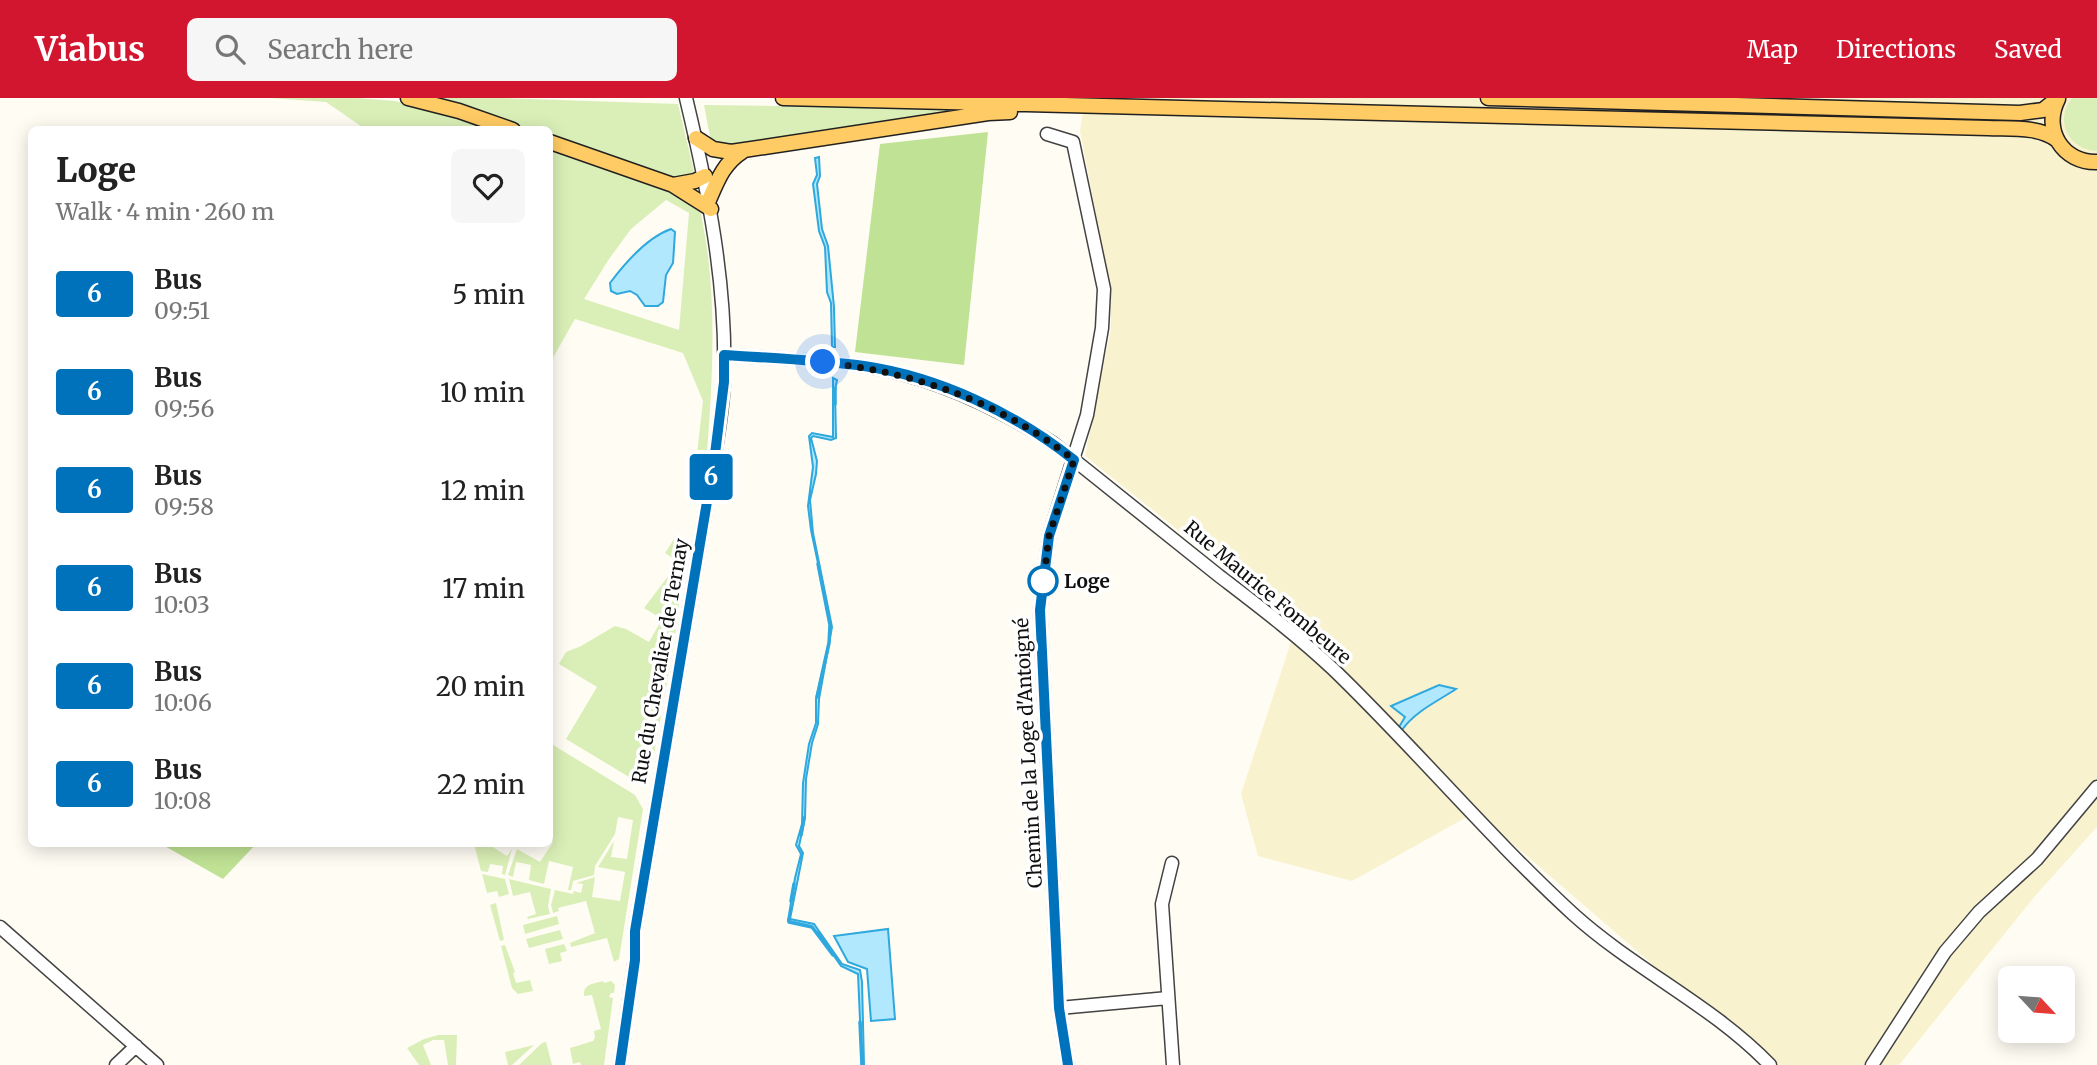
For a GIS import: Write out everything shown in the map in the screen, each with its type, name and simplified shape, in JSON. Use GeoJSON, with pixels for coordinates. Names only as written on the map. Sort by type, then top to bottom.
{"type":"FeatureCollection","features":[{"type":"Feature","properties":{"kind":"main road"},"geometry":{"type":"LineString","coordinates":[[408,98],[459,111],[502,126]]}},
{"type":"Feature","properties":{"kind":"main road"},"geometry":{"type":"LineString","coordinates":[[783,98],[1988,128],[2048,134],[2073,157],[2097,162]]}},
{"type":"Feature","properties":{"kind":"main road"},"geometry":{"type":"LineString","coordinates":[[1488,98],[2020,113],[2043,110],[2058,98]]}},
{"type":"Feature","properties":{"kind":"main road"},"geometry":{"type":"LineString","coordinates":[[2056,140],[2052,121],[2058,98]]}},
{"type":"Feature","properties":{"kind":"main road"},"geometry":{"type":"LineString","coordinates":[[696,138],[713,149],[731,152],[988,113],[1044,110],[1074,105]]}},
{"type":"Feature","properties":{"kind":"main road"},"geometry":{"type":"LineString","coordinates":[[553,143],[673,185],[710,204],[721,172],[732,158],[744,150]]}},
{"type":"Feature","properties":{"kind":"main road"},"geometry":{"type":"LineString","coordinates":[[673,185],[695,181],[705,176]]}},
{"type":"Feature","properties":{"kind":"street","name":"Rue du Chevalier de Ternay"},"geometry":{"type":"LineString","coordinates":[[620,1065],[635,960],[635,931],[715,454],[724,382],[722,302],[710,204],[686,98]]}},
{"type":"Feature","properties":{"kind":"street","name":"Chemin de la Loge d'Antoigné"},"geometry":{"type":"LineString","coordinates":[[1047,135],[1073,142],[1104,289],[1102,328],[1089,403],[1049,536],[1040,610],[1059,1008],[1068,1065]]}},
{"type":"Feature","properties":{"kind":"street","name":"Rue Maurice Fombeure"},"geometry":{"type":"LineString","coordinates":[[724,355],[823,362],[900,374],[955,392],[1026,426],[1074,460],[1302,641],[1332,668],[1553,896],[1620,953],[1735,1031],[1770,1065]]}},
{"type":"Feature","properties":{"kind":"street"},"geometry":{"type":"LineString","coordinates":[[1872,1065],[1945,952],[1979,912],[2038,859],[2097,787]]}},
{"type":"Feature","properties":{"kind":"street"},"geometry":{"type":"LineString","coordinates":[[1172,863],[1162,904],[1173,1065]]}},
{"type":"Feature","properties":{"kind":"street"},"geometry":{"type":"LineString","coordinates":[[0,927],[157,1065]]}},
{"type":"Feature","properties":{"kind":"street"},"geometry":{"type":"LineString","coordinates":[[1059,1008],[1168,998]]}},
{"type":"Feature","properties":{"kind":"street"},"geometry":{"type":"LineString","coordinates":[[116,1065],[136,1046]]}},
{"type":"Feature","properties":{"kind":"shaded area"},"geometry":{"type":"Polygon","coordinates":[[[1085,98],[2097,98],[2097,827],[2035,896],[1899,1065],[1769,1065],[1476,812],[1352,881],[1258,856],[1241,794],[1291,642],[1291,620],[1085,456],[1111,329],[1110,287],[1080,131],[1085,98]]]}},
{"type":"Feature","properties":{"kind":"green space"},"geometry":{"type":"Polygon","coordinates":[[[270,98],[395,101],[486,126],[361,126],[326,102],[270,98]]]}},
{"type":"Feature","properties":{"kind":"green space"},"geometry":{"type":"Polygon","coordinates":[[[422,98],[678,104],[695,176],[679,182],[553,140],[553,126],[512,126],[422,98]]]}},
{"type":"Feature","properties":{"kind":"green space"},"geometry":{"type":"Polygon","coordinates":[[[2072,98],[2097,98],[2097,151],[2078,145],[2067,132],[2064,116],[2072,98]]]}},
{"type":"Feature","properties":{"kind":"green space"},"geometry":{"type":"Polygon","coordinates":[[[704,105],[981,109],[733,147],[718,143],[710,137],[704,105]]]}},
{"type":"Feature","properties":{"kind":"green space"},"geometry":{"type":"Polygon","coordinates":[[[988,132],[964,365],[855,352],[880,144],[988,132]]]}},
{"type":"Feature","properties":{"kind":"green space"},"geometry":{"type":"Polygon","coordinates":[[[553,149],[654,183],[690,201],[700,210],[712,301],[707,453],[696,462],[703,401],[683,353],[575,319],[553,358],[553,149]],[[666,200],[631,229],[584,299],[679,330],[689,213],[666,200]]]}},
{"type":"Feature","properties":{"kind":"green space"},"geometry":{"type":"Polygon","coordinates":[[[674,539],[685,557],[674,643],[669,642],[668,647],[673,649],[649,782],[646,783],[644,780],[634,780],[566,739],[597,687],[559,664],[566,652],[615,626],[649,642],[662,619],[644,608],[679,562],[665,553],[674,539]]]}},
{"type":"Feature","properties":{"kind":"green space"},"geometry":{"type":"Polygon","coordinates":[[[553,745],[635,795],[643,809],[619,959],[614,962],[607,938],[571,947],[570,943],[595,933],[586,901],[558,908],[559,911],[553,913],[551,905],[555,890],[581,893],[583,884],[576,883],[595,877],[592,897],[620,901],[625,872],[598,867],[614,841],[611,857],[627,859],[633,820],[618,817],[615,834],[595,866],[594,875],[573,881],[571,890],[568,890],[573,867],[549,861],[544,884],[529,880],[531,865],[516,862],[513,877],[508,875],[517,849],[540,862],[550,847],[553,847],[553,745]]]}},
{"type":"Feature","properties":{"kind":"green space"},"geometry":{"type":"Polygon","coordinates":[[[166,847],[253,847],[223,879],[166,847]]]}},
{"type":"Feature","properties":{"kind":"green space"},"geometry":{"type":"Polygon","coordinates":[[[475,847],[493,847],[507,856],[512,849],[505,875],[502,874],[503,866],[490,864],[488,872],[481,871],[475,847]]]}},
{"type":"Feature","properties":{"kind":"green space"},"geometry":{"type":"Polygon","coordinates":[[[482,874],[505,879],[509,894],[499,897],[497,891],[487,893],[482,874]]]}},
{"type":"Feature","properties":{"kind":"green space"},"geometry":{"type":"Polygon","coordinates":[[[509,879],[551,889],[548,906],[550,914],[528,919],[527,917],[536,914],[530,892],[513,896],[509,879]]]}},
{"type":"Feature","properties":{"kind":"green space"},"geometry":{"type":"Polygon","coordinates":[[[496,903],[504,940],[500,941],[490,905],[496,903]]]}},
{"type":"Feature","properties":{"kind":"green space"},"geometry":{"type":"Polygon","coordinates":[[[557,916],[559,924],[525,934],[523,925],[557,916]]]}},
{"type":"Feature","properties":{"kind":"green space"},"geometry":{"type":"Polygon","coordinates":[[[560,930],[563,939],[529,948],[526,939],[560,930]]]}},
{"type":"Feature","properties":{"kind":"green space"},"geometry":{"type":"Polygon","coordinates":[[[564,944],[567,951],[560,953],[562,961],[549,964],[545,949],[564,944]]]}},
{"type":"Feature","properties":{"kind":"green space"},"geometry":{"type":"Polygon","coordinates":[[[505,945],[516,983],[530,980],[533,991],[518,994],[512,988],[501,946],[505,945]]]}},
{"type":"Feature","properties":{"kind":"green space"},"geometry":{"type":"Polygon","coordinates":[[[611,981],[615,985],[614,993],[609,997],[613,998],[604,1065],[581,1065],[580,1062],[573,1064],[570,1048],[593,1041],[594,1031],[601,1029],[592,995],[584,996],[584,992],[589,985],[611,981]]]}},
{"type":"Feature","properties":{"kind":"green space"},"geometry":{"type":"Polygon","coordinates":[[[438,1035],[457,1035],[456,1065],[448,1065],[444,1040],[433,1040],[423,1045],[431,1065],[419,1065],[407,1048],[438,1035]]]}},
{"type":"Feature","properties":{"kind":"green space"},"geometry":{"type":"Polygon","coordinates":[[[546,1042],[552,1065],[519,1065],[542,1043],[546,1042]]]}},
{"type":"Feature","properties":{"kind":"green space"},"geometry":{"type":"Polygon","coordinates":[[[534,1045],[512,1065],[508,1065],[505,1052],[534,1045]]]}},
{"type":"Feature","properties":{"kind":"water"},"geometry":{"type":"Polygon","coordinates":[[[819,157],[820,176],[817,184],[822,229],[828,246],[835,347],[832,347],[825,247],[819,231],[813,184],[817,175],[815,158],[819,157]]]}},
{"type":"Feature","properties":{"kind":"water"},"geometry":{"type":"Polygon","coordinates":[[[671,229],[675,232],[673,263],[666,275],[663,302],[658,306],[645,306],[637,295],[630,291],[617,294],[611,291],[610,283],[630,259],[654,238],[671,229]]]}},
{"type":"Feature","properties":{"kind":"water"},"geometry":{"type":"Polygon","coordinates":[[[833,378],[837,380],[836,438],[811,438],[817,461],[810,500],[813,533],[832,627],[819,699],[818,724],[806,779],[805,818],[799,846],[803,853],[790,919],[814,924],[842,964],[860,970],[864,1065],[858,974],[841,966],[810,926],[788,921],[801,854],[796,845],[802,824],[803,783],[809,744],[816,723],[816,699],[830,638],[830,620],[811,530],[808,506],[813,467],[809,436],[812,433],[833,437],[833,378]]]}},
{"type":"Feature","properties":{"kind":"water"},"geometry":{"type":"Polygon","coordinates":[[[1439,685],[1456,689],[1420,712],[1402,730],[1399,727],[1405,717],[1391,706],[1439,685]]]}},
{"type":"Feature","properties":{"kind":"water"},"geometry":{"type":"Polygon","coordinates":[[[888,929],[895,1019],[871,1021],[867,969],[848,962],[834,936],[888,929]]]}},
{"type":"Feature","properties":{"kind":"waterway"},"geometry":{"type":"LineString","coordinates":[[835,388],[835,404]]}},
{"type":"Feature","properties":{"kind":"waterway"},"geometry":{"type":"LineString","coordinates":[[817,697],[829,643],[830,625],[818,564]]}},
{"type":"Feature","properties":{"kind":"waterway"},"geometry":{"type":"LineString","coordinates":[[801,835],[804,818]]}},
{"type":"Feature","properties":{"kind":"waterway"},"geometry":{"type":"LineString","coordinates":[[791,901],[794,884]]}},
{"type":"Feature","properties":{"kind":"waterway"},"geometry":{"type":"LineString","coordinates":[[789,919],[789,922],[812,927],[833,955]]}},
{"type":"Feature","properties":{"kind":"waterway"},"geometry":{"type":"LineString","coordinates":[[860,1022],[862,1065]]}},
{"type":"Feature","properties":{"kind":"bus line","name":"6"},"geometry":{"type":"LineString","coordinates":[[620,1065],[635,960],[635,931],[715,454],[724,382],[724,355],[866,367],[934,384],[1026,426],[1074,460],[1049,536],[1040,610],[1059,1008],[1068,1065]]}},
{"type":"Feature","properties":{"kind":"place","name":"Loge"},"geometry":{"type":"Point","coordinates":[1043,581]}},
{"type":"Feature","properties":{"kind":"route"},"geometry":{"type":"LineString","coordinates":[[823,362],[866,367],[934,384],[1026,426],[1074,460],[1049,536],[1043,585],[1043,581]]}}]}
